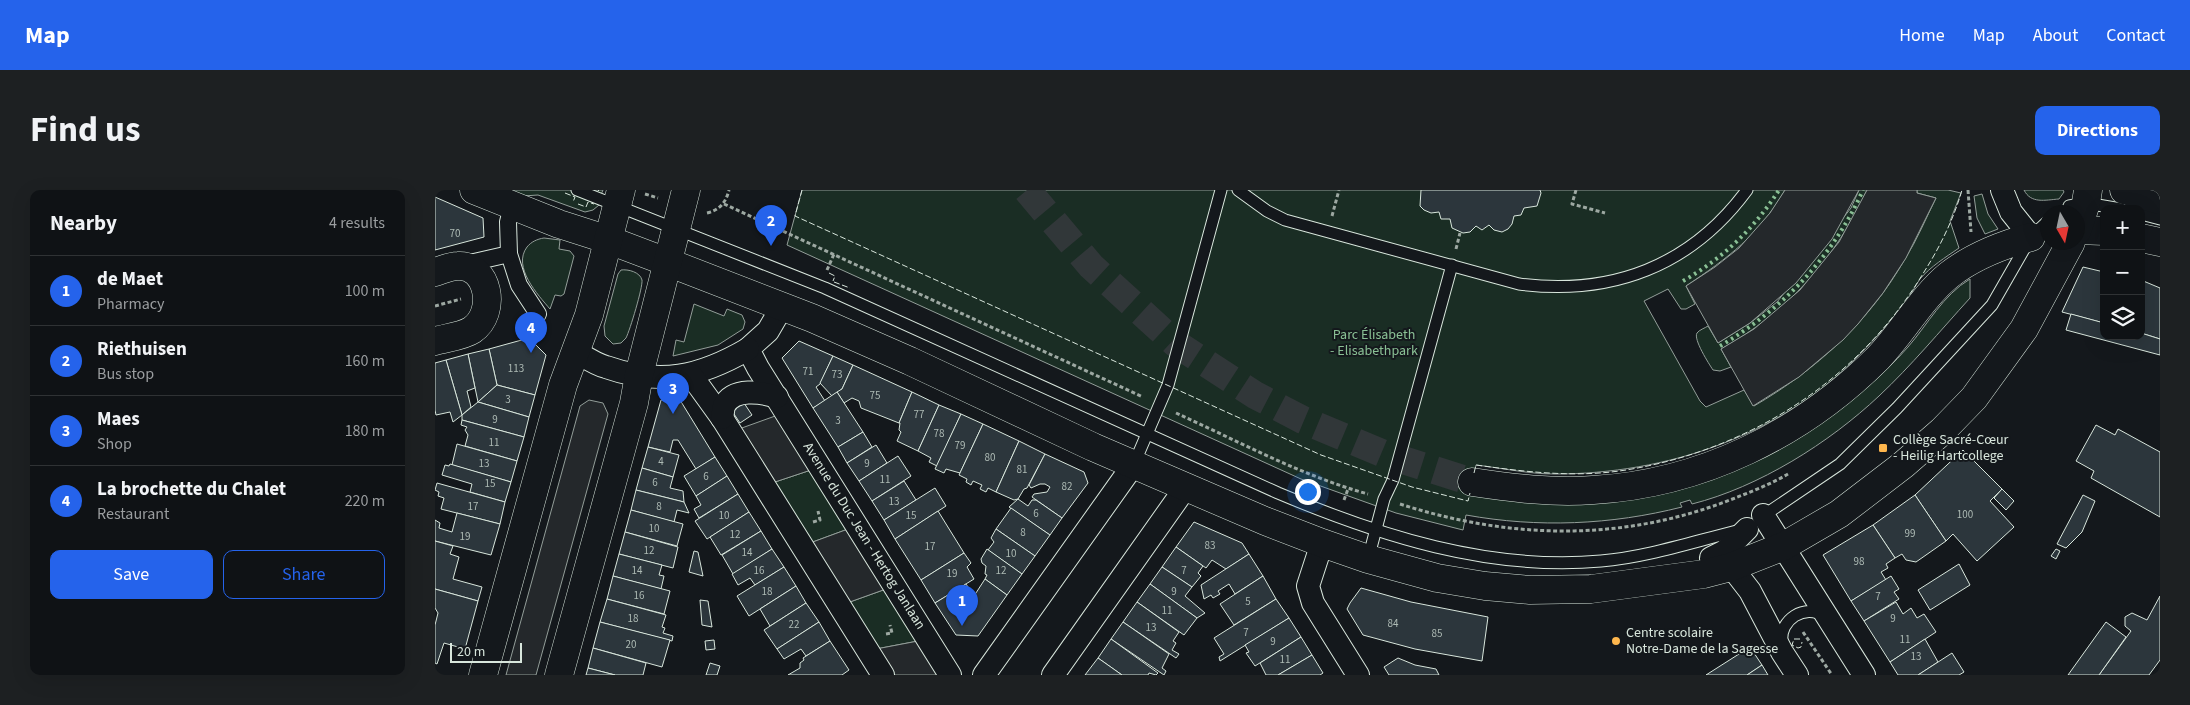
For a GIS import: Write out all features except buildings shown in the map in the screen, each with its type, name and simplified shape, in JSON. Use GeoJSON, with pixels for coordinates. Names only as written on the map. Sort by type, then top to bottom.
{"type":"FeatureCollection","features":[{"type":"Feature","properties":{"kind":"main road"},"geometry":{"type":"LineString","coordinates":[[474,190],[559,224],[609,240],[782,307],[909,361],[1186,487],[1323,543],[1368,559],[1437,578],[1485,586],[1530,590],[1591,589],[1704,574],[1728,559],[1784,546],[1839,514],[1896,471],[1942,432],[1968,405],[2024,328],[2063,250]]}},
{"type":"Feature","properties":{"kind":"main road"},"geometry":{"type":"LineString","coordinates":[[559,675],[634,403],[639,375],[686,190]]}},
{"type":"Feature","properties":{"kind":"main road"},"geometry":{"type":"LineString","coordinates":[[2124,190],[2160,200]]}},
{"type":"Feature","properties":{"kind":"main road"},"geometry":{"type":"LineString","coordinates":[[483,675],[563,384],[589,315],[619,198]]}},
{"type":"Feature","properties":{"kind":"main road"},"geometry":{"type":"LineString","coordinates":[[1472,482],[1553,491],[1633,486],[1673,478],[1749,451],[1791,427],[1850,385],[1879,357],[1949,275],[1981,255],[2040,232]]}},
{"type":"Feature","properties":{"kind":"main road"},"geometry":{"type":"LineString","coordinates":[[2145,239],[2160,242]]}},
{"type":"Feature","properties":{"kind":"main road"},"geometry":{"type":"LineString","coordinates":[[435,341],[472,331],[487,311],[487,291],[474,272],[447,269]]}},
{"type":"Feature","properties":{"kind":"street"},"geometry":{"type":"LineString","coordinates":[[2002,190],[2011,212],[2040,230]]}},
{"type":"Feature","properties":{"kind":"street"},"geometry":{"type":"LineString","coordinates":[[512,206],[508,222],[509,254],[519,284],[538,314]]}},
{"type":"Feature","properties":{"kind":"street"},"geometry":{"type":"LineString","coordinates":[[447,269],[509,254]]}},
{"type":"Feature","properties":{"kind":"street"},"geometry":{"type":"LineString","coordinates":[[575,351],[605,367],[639,375],[664,378],[691,375],[714,366],[749,348],[768,331],[782,307]]}},
{"type":"Feature","properties":{"kind":"street","name":"Avenue du Duc Jean - Hertog Janlaan"},"geometry":{"type":"LineString","coordinates":[[749,348],[777,397],[950,675]]}},
{"type":"Feature","properties":{"kind":"street"},"geometry":{"type":"LineString","coordinates":[[691,375],[722,418],[883,675]]}},
{"type":"Feature","properties":{"kind":"street"},"geometry":{"type":"LineString","coordinates":[[722,418],[724,405],[732,398],[744,393],[763,392],[777,397]]}},
{"type":"Feature","properties":{"kind":"street"},"geometry":{"type":"LineString","coordinates":[[984,675],[1134,464]]}},
{"type":"Feature","properties":{"kind":"street"},"geometry":{"type":"LineString","coordinates":[[1053,675],[1186,487]]}},
{"type":"Feature","properties":{"kind":"street"},"geometry":{"type":"LineString","coordinates":[[1797,675],[1782,652],[1750,590],[1728,559],[1755,522],[1784,546],[1864,675]]}},
{"type":"Feature","properties":{"kind":"street"},"geometry":{"type":"LineString","coordinates":[[1323,543],[1308,586],[1313,603],[1358,675]]}},
{"type":"Feature","properties":{"kind":"lane"},"geometry":{"type":"LineString","coordinates":[[577,190],[619,198],[676,228],[902,321],[1331,516],[1427,545],[1469,555],[1513,561],[1557,563],[1601,561],[1644,554],[1755,522],[1840,464],[1897,408],[1992,305],[2040,234]]}},
{"type":"Feature","properties":{"kind":"lane"},"geometry":{"type":"LineString","coordinates":[[1134,464],[1168,385],[1221,190]]}},
{"type":"Feature","properties":{"kind":"lane"},"geometry":{"type":"LineString","coordinates":[[1238,190],[1267,211],[1285,220],[1519,284],[1539,286],[1579,286],[1618,280],[1656,266],[1690,247],[1721,221],[1747,190]]}},
{"type":"Feature","properties":{"kind":"lane"},"geometry":{"type":"LineString","coordinates":[[2085,216],[2100,213]]}},
{"type":"Feature","properties":{"kind":"lane"},"geometry":{"type":"LineString","coordinates":[[2145,215],[2160,219]]}},
{"type":"Feature","properties":{"kind":"lane"},"geometry":{"type":"LineString","coordinates":[[1368,559],[1384,498],[1393,480],[1452,265]]}},
{"type":"Feature","properties":{"kind":"lane"},"geometry":{"type":"LineString","coordinates":[[1782,652],[1781,635],[1784,625],[1794,615],[1805,611],[1819,612],[1830,620]]}},
{"type":"Feature","properties":{"kind":"path"},"geometry":{"type":"LineString","coordinates":[[1328,231],[1339,190]]}},
{"type":"Feature","properties":{"kind":"path"},"geometry":{"type":"LineString","coordinates":[[1576,190],[1572,204],[1605,213]]}},
{"type":"Feature","properties":{"kind":"path"},"geometry":{"type":"LineString","coordinates":[[1967,190],[1973,237]]}},
{"type":"Feature","properties":{"kind":"path"},"geometry":{"type":"LineString","coordinates":[[724,204],[1291,465],[1348,488],[1384,498]]}},
{"type":"Feature","properties":{"kind":"path"},"geometry":{"type":"LineString","coordinates":[[1780,479],[1788,474]]}},
{"type":"Feature","properties":{"kind":"path"},"geometry":{"type":"LineString","coordinates":[[800,542],[812,535],[808,524],[820,520],[816,504]]}},
{"type":"Feature","properties":{"kind":"path"},"geometry":{"type":"LineString","coordinates":[[1801,629],[1807,642],[1832,675]]}},
{"type":"Feature","properties":{"kind":"green space"},"geometry":{"type":"Polygon","coordinates":[[[503,190],[603,190],[597,204],[599,205],[593,210],[585,212],[538,195],[523,196],[503,190]]]}},
{"type":"Feature","properties":{"kind":"green space","name":"Parc Élisabeth - Elisabethpark"},"geometry":{"type":"Polygon","coordinates":[[[802,190],[1785,190],[1775,206],[1753,233],[1716,266],[1686,286],[1695,304],[1686,309],[1681,309],[1668,289],[1644,301],[1700,401],[1706,407],[1744,390],[1754,406],[1799,377],[1820,360],[1858,324],[1891,282],[1909,252],[1936,198],[1917,193],[1917,190],[1948,190],[1961,193],[1950,221],[1959,248],[1938,262],[1920,279],[1900,309],[1858,356],[1827,384],[1793,408],[1757,428],[1719,445],[1679,458],[1638,467],[1597,472],[1545,474],[1476,465],[1470,494],[1541,502],[1817,426],[1853,399],[1887,369],[1908,347],[1944,301],[1970,279],[1970,298],[1903,373],[1859,413],[1816,446],[1767,475],[1742,487],[1692,504],[1690,500],[1680,503],[1682,507],[1628,518],[1601,521],[1574,523],[1520,522],[1466,515],[1463,530],[1396,513],[1301,479],[787,245],[802,190]]]}},
{"type":"Feature","properties":{"kind":"green space"},"geometry":{"type":"Polygon","coordinates":[[[1859,190],[1867,190],[1855,215],[1825,261],[1788,301],[1767,319],[1721,349],[1731,367],[1720,371],[1713,370],[1699,346],[1697,333],[1708,326],[1718,343],[1750,323],[1777,302],[1851,208],[1859,190]]]}},
{"type":"Feature","properties":{"kind":"green space"},"geometry":{"type":"Polygon","coordinates":[[[2024,190],[2063,190],[2064,192],[2059,199],[2039,200],[2030,197],[2024,190]]]}},
{"type":"Feature","properties":{"kind":"green space"},"geometry":{"type":"Polygon","coordinates":[[[1982,194],[1988,214],[1998,229],[1985,234],[1977,218],[1974,196],[1982,194]]]}},
{"type":"Feature","properties":{"kind":"green space"},"geometry":{"type":"Polygon","coordinates":[[[544,238],[560,240],[559,249],[570,251],[574,256],[564,294],[561,296],[555,295],[550,309],[533,289],[523,263],[523,255],[527,247],[534,241],[544,238]]]}},
{"type":"Feature","properties":{"kind":"green space"},"geometry":{"type":"Polygon","coordinates":[[[621,270],[636,273],[641,277],[642,284],[626,338],[621,343],[613,344],[605,336],[604,326],[618,274],[621,270]]]}},
{"type":"Feature","properties":{"kind":"green space"},"geometry":{"type":"Polygon","coordinates":[[[694,304],[724,316],[727,309],[742,315],[745,322],[743,329],[718,345],[673,356],[676,340],[684,342],[694,304]]]}},
{"type":"Feature","properties":{"kind":"green space"},"geometry":{"type":"Polygon","coordinates":[[[811,470],[848,529],[810,543],[772,483],[811,470]]]}},
{"type":"Feature","properties":{"kind":"green space"},"geometry":{"type":"Polygon","coordinates":[[[886,589],[918,641],[876,649],[847,603],[886,589]]]}},
{"type":"Feature","properties":{"kind":"shaded area"},"geometry":{"type":"Polygon","coordinates":[[[1785,190],[1859,190],[1832,239],[1796,283],[1750,323],[1718,343],[1686,286],[1739,248],[1770,213],[1785,190]]]}},
{"type":"Feature","properties":{"kind":"shaded area"},"geometry":{"type":"Polygon","coordinates":[[[1867,190],[1917,190],[1917,193],[1936,198],[1906,258],[1883,293],[1858,324],[1843,340],[1799,377],[1753,406],[1721,349],[1754,329],[1800,290],[1839,242],[1867,190]]]}},
{"type":"Feature","properties":{"kind":"shaded area"},"geometry":{"type":"Polygon","coordinates":[[[589,400],[603,403],[608,414],[536,675],[506,675],[580,406],[589,400]]]}},
{"type":"Feature","properties":{"kind":"shaded area"},"geometry":{"type":"Polygon","coordinates":[[[778,415],[811,470],[772,483],[739,429],[778,415]]]}},
{"type":"Feature","properties":{"kind":"shaded area"},"geometry":{"type":"Polygon","coordinates":[[[848,529],[886,589],[847,603],[810,543],[848,529]]]}},
{"type":"Feature","properties":{"kind":"shaded area"},"geometry":{"type":"Polygon","coordinates":[[[918,641],[939,675],[892,675],[876,649],[918,641]]]}},
{"type":"Feature","properties":{"kind":"tunnel"},"geometry":{"type":"LineString","coordinates":[[1027,190],[1091,266],[1175,343],[1255,395],[1303,420],[1384,454],[1472,482]]}},
{"type":"Feature","properties":{"kind":"hedge"},"geometry":{"type":"LineString","coordinates":[[1683,281],[1711,263],[1737,242],[1779,190]]}},
{"type":"Feature","properties":{"kind":"hedge"},"geometry":{"type":"LineString","coordinates":[[1720,346],[1765,315],[1804,279],[1837,237],[1863,190]]}},
{"type":"Feature","properties":{"kind":"fence"},"geometry":{"type":"LineString","coordinates":[[802,190],[795,216],[1321,455],[1412,487],[1468,501],[1470,493]]}},
{"type":"Feature","properties":{"kind":"fence"},"geometry":{"type":"LineString","coordinates":[[1474,473],[1476,465],[1532,472],[1570,474],[1626,470],[1672,460],[1716,446],[1758,427],[1797,404],[1834,377],[1867,346],[1898,311],[1941,242],[1951,222],[1962,190]]}},
{"type":"Feature","properties":{"kind":"fence"},"geometry":{"type":"LineString","coordinates":[[565,193],[575,197],[573,202]]}},
{"type":"Feature","properties":{"kind":"fence"},"geometry":{"type":"LineString","coordinates":[[578,204],[586,207],[588,202],[594,204]]}},
{"type":"Feature","properties":{"kind":"fence"},"geometry":{"type":"LineString","coordinates":[[829,273],[835,276],[833,281]]}},
{"type":"Feature","properties":{"kind":"fence"},"geometry":{"type":"LineString","coordinates":[[834,282],[850,288]]}},
{"type":"Feature","properties":{"kind":"fence"},"geometry":{"type":"LineString","coordinates":[[1800,639],[1794,639],[1792,645],[1798,648],[1801,647],[1802,642]]}},
{"type":"Feature","properties":{"kind":"place","name":"Riethuisen"},"geometry":{"type":"Point","coordinates":[771,246]}},
{"type":"Feature","properties":{"kind":"place","name":"La brochette du Chalet"},"geometry":{"type":"Point","coordinates":[531,353]}},
{"type":"Feature","properties":{"kind":"place","name":"Maes"},"geometry":{"type":"Point","coordinates":[673,414]}},
{"type":"Feature","properties":{"kind":"place","name":"Collège Sacré-Cœur - Heilig Hartcollege"},"geometry":{"type":"Point","coordinates":[1883,448]}},
{"type":"Feature","properties":{"kind":"place","name":"de Maet"},"geometry":{"type":"Point","coordinates":[962,626]}},
{"type":"Feature","properties":{"kind":"place","name":"Centre scolaire Notre-Dame de la Sagesse"},"geometry":{"type":"Point","coordinates":[1616,641]}}]}
